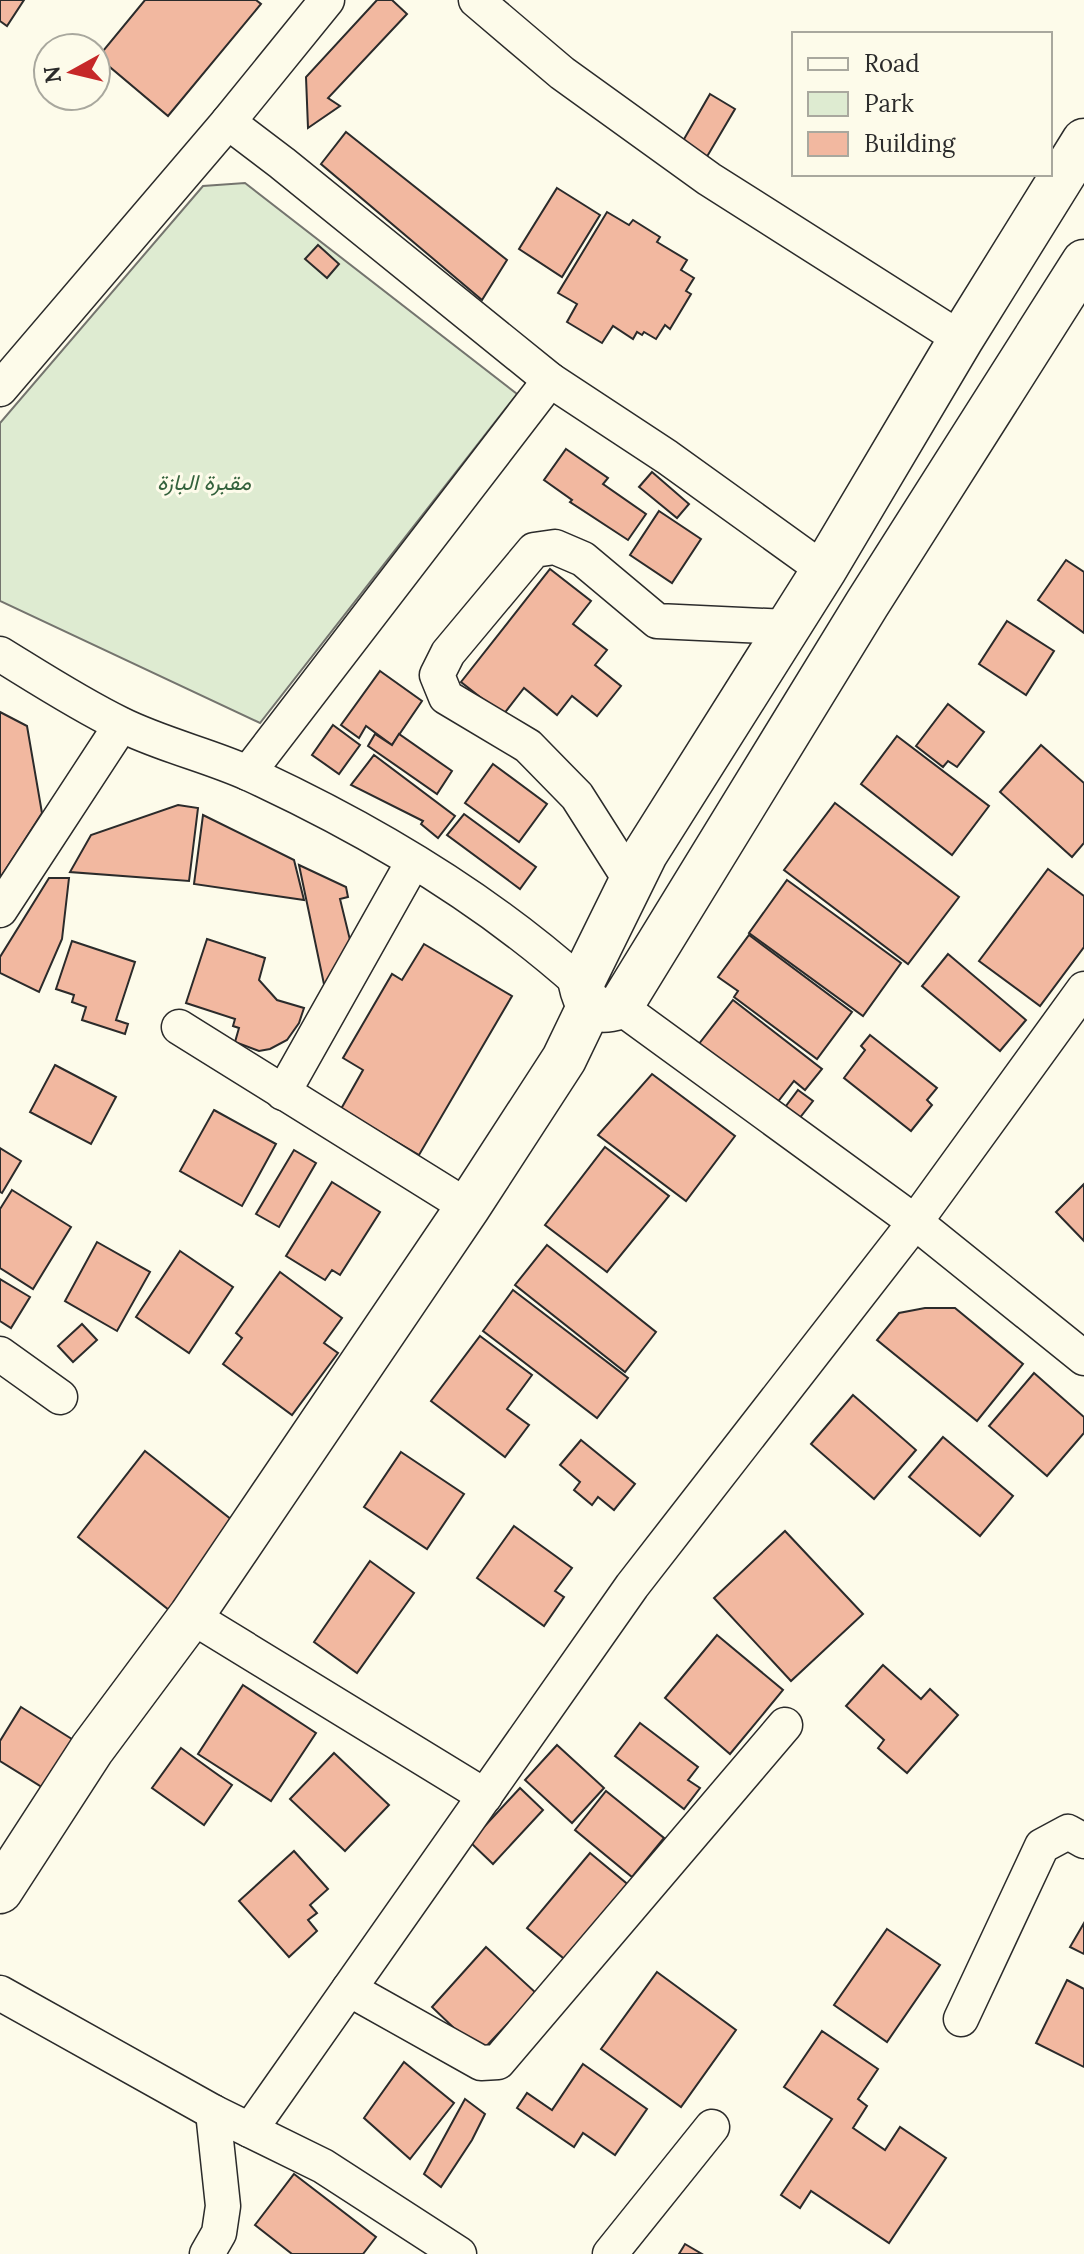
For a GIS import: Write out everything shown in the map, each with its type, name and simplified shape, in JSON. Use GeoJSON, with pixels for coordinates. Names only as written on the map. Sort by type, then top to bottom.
{"type":"FeatureCollection","features":[{"type":"Feature","properties":{"kind":"main road"},"geometry":{"type":"LineString","coordinates":[[597,999],[631,881],[645,854],[824,570],[961,339],[1084,141]]}},
{"type":"Feature","properties":{"kind":"main road"},"geometry":{"type":"LineString","coordinates":[[0,1891],[92,1749],[191,1616],[468,1207],[564,1059],[597,999],[867,604],[1084,262]]}},
{"type":"Feature","properties":{"kind":"main road"},"geometry":{"type":"LineString","coordinates":[[824,570],[867,604]]}},
{"type":"Feature","properties":{"kind":"street"},"geometry":{"type":"LineString","coordinates":[[0,389],[228,122],[327,0]]}},
{"type":"Feature","properties":{"kind":"street"},"geometry":{"type":"LineString","coordinates":[[476,0],[562,73],[709,179],[961,339]]}},
{"type":"Feature","properties":{"kind":"street"},"geometry":{"type":"LineString","coordinates":[[228,122],[550,380],[667,457],[824,570]]}},
{"type":"Feature","properties":{"kind":"street"},"geometry":{"type":"LineString","coordinates":[[248,773],[550,380]]}},
{"type":"Feature","properties":{"kind":"street"},"geometry":{"type":"LineString","coordinates":[[631,881],[577,796],[528,746],[446,697],[437,675],[448,653],[534,550],[555,547],[583,559],[657,621],[788,627]]}},
{"type":"Feature","properties":{"kind":"street"},"geometry":{"type":"LineString","coordinates":[[0,654],[121,725],[248,773],[336,817],[439,876],[510,924],[597,999],[915,1222],[1084,1358]]}},
{"type":"Feature","properties":{"kind":"street"},"geometry":{"type":"LineString","coordinates":[[0,910],[121,725]]}},
{"type":"Feature","properties":{"kind":"street"},"geometry":{"type":"LineString","coordinates":[[283,1093],[413,862]]}},
{"type":"Feature","properties":{"kind":"street"},"geometry":{"type":"LineString","coordinates":[[250,2130],[632,1586],[915,1222],[1084,989]]}},
{"type":"Feature","properties":{"kind":"street"},"geometry":{"type":"LineString","coordinates":[[179,1027],[468,1207]]}},
{"type":"Feature","properties":{"kind":"street"},"geometry":{"type":"LineString","coordinates":[[0,1354],[60,1397]]}},
{"type":"Feature","properties":{"kind":"street"},"geometry":{"type":"LineString","coordinates":[[191,1616],[485,1796]]}},
{"type":"Feature","properties":{"kind":"street"},"geometry":{"type":"LineString","coordinates":[[349,1989],[481,2063],[498,2062],[785,1725]]}},
{"type":"Feature","properties":{"kind":"street"},"geometry":{"type":"LineString","coordinates":[[961,2019],[1042,1846],[1068,1832],[1084,1841]]}},
{"type":"Feature","properties":{"kind":"street"},"geometry":{"type":"LineString","coordinates":[[0,1993],[213,2112],[323,2166],[459,2254]]}},
{"type":"Feature","properties":{"kind":"street"},"geometry":{"type":"LineString","coordinates":[[207,2254],[219,2233],[223,2206],[213,2112]]}},
{"type":"Feature","properties":{"kind":"street"},"geometry":{"type":"LineString","coordinates":[[610,2254],[712,2127]]}},
{"type":"Feature","properties":{"kind":"green space","name":"مقبرة البازة"},"geometry":{"type":"Polygon","coordinates":[[[245,183],[517,394],[260,723],[0,601],[0,423],[203,186],[245,183]]]}},
{"type":"Feature","properties":{"kind":"building"},"geometry":{"type":"Polygon","coordinates":[[[0,0],[24,0],[7,26],[0,21],[0,0]]]}},
{"type":"Feature","properties":{"kind":"building"},"geometry":{"type":"Polygon","coordinates":[[[145,0],[256,0],[261,4],[168,116],[112,69],[112,40],[145,0]]]}},
{"type":"Feature","properties":{"kind":"building"},"geometry":{"type":"Polygon","coordinates":[[[377,0],[392,0],[407,14],[328,98],[340,106],[308,128],[306,77],[377,0]]]}},
{"type":"Feature","properties":{"kind":"building"},"geometry":{"type":"Polygon","coordinates":[[[710,94],[735,109],[705,160],[680,146],[710,94]]]}},
{"type":"Feature","properties":{"kind":"building"},"geometry":{"type":"Polygon","coordinates":[[[346,132],[507,260],[482,300],[321,164],[346,132]]]}},
{"type":"Feature","properties":{"kind":"building"},"geometry":{"type":"Polygon","coordinates":[[[557,188],[600,215],[562,277],[519,249],[557,188]]]}},
{"type":"Feature","properties":{"kind":"building"},"geometry":{"type":"Polygon","coordinates":[[[607,212],[629,225],[633,220],[660,237],[657,242],[687,260],[681,270],[694,278],[686,291],[691,294],[670,329],[665,325],[656,339],[644,332],[642,335],[637,332],[633,339],[613,326],[602,343],[567,322],[577,304],[558,293],[607,212]]]}},
{"type":"Feature","properties":{"kind":"building"},"geometry":{"type":"Polygon","coordinates":[[[318,245],[339,264],[327,278],[305,259],[318,245]]]}},
{"type":"Feature","properties":{"kind":"building"},"geometry":{"type":"Polygon","coordinates":[[[566,449],[608,478],[603,484],[646,514],[628,540],[570,502],[572,500],[544,480],[566,449]]]}},
{"type":"Feature","properties":{"kind":"building"},"geometry":{"type":"Polygon","coordinates":[[[652,472],[689,504],[677,518],[639,487],[652,472]]]}},
{"type":"Feature","properties":{"kind":"building"},"geometry":{"type":"Polygon","coordinates":[[[659,511],[701,539],[672,583],[630,555],[659,511]]]}},
{"type":"Feature","properties":{"kind":"building"},"geometry":{"type":"Polygon","coordinates":[[[1066,560],[1084,572],[1084,633],[1038,600],[1066,560]]]}},
{"type":"Feature","properties":{"kind":"building"},"geometry":{"type":"Polygon","coordinates":[[[550,569],[591,601],[573,624],[607,650],[595,665],[621,686],[597,716],[572,696],[557,715],[524,688],[503,715],[461,682],[550,569]]]}},
{"type":"Feature","properties":{"kind":"building"},"geometry":{"type":"Polygon","coordinates":[[[1007,621],[1054,651],[1026,695],[979,664],[1007,621]]]}},
{"type":"Feature","properties":{"kind":"building"},"geometry":{"type":"Polygon","coordinates":[[[380,671],[422,701],[392,745],[366,726],[359,738],[341,725],[380,671]]]}},
{"type":"Feature","properties":{"kind":"building"},"geometry":{"type":"Polygon","coordinates":[[[948,704],[984,732],[957,767],[948,761],[943,767],[916,746],[948,704]]]}},
{"type":"Feature","properties":{"kind":"building"},"geometry":{"type":"Polygon","coordinates":[[[0,712],[27,726],[42,813],[0,878],[0,712]]]}},
{"type":"Feature","properties":{"kind":"building"},"geometry":{"type":"Polygon","coordinates":[[[333,725],[360,745],[339,774],[312,755],[333,725]]]}},
{"type":"Feature","properties":{"kind":"building"},"geometry":{"type":"Polygon","coordinates":[[[375,734],[392,745],[399,734],[452,771],[437,794],[368,746],[375,734]]]}},
{"type":"Feature","properties":{"kind":"building"},"geometry":{"type":"Polygon","coordinates":[[[897,736],[989,806],[952,855],[861,784],[897,736]]]}},
{"type":"Feature","properties":{"kind":"building"},"geometry":{"type":"Polygon","coordinates":[[[1041,745],[1084,783],[1084,843],[1072,857],[1000,792],[1041,745]]]}},
{"type":"Feature","properties":{"kind":"building"},"geometry":{"type":"Polygon","coordinates":[[[374,755],[455,816],[438,838],[421,824],[423,821],[351,785],[374,755]]]}},
{"type":"Feature","properties":{"kind":"building"},"geometry":{"type":"Polygon","coordinates":[[[493,764],[547,804],[519,842],[465,803],[493,764]]]}},
{"type":"Feature","properties":{"kind":"building"},"geometry":{"type":"Polygon","coordinates":[[[835,803],[959,897],[908,964],[784,870],[835,803]]]}},
{"type":"Feature","properties":{"kind":"building"},"geometry":{"type":"Polygon","coordinates":[[[178,805],[198,808],[189,881],[70,872],[91,835],[178,805]]]}},
{"type":"Feature","properties":{"kind":"building"},"geometry":{"type":"Polygon","coordinates":[[[464,814],[536,867],[520,889],[447,835],[464,814]]]}},
{"type":"Feature","properties":{"kind":"building"},"geometry":{"type":"Polygon","coordinates":[[[203,815],[294,860],[304,900],[194,884],[203,815]]]}},
{"type":"Feature","properties":{"kind":"building"},"geometry":{"type":"Polygon","coordinates":[[[299,865],[346,887],[348,897],[340,899],[351,944],[325,989],[299,865]]]}},
{"type":"Feature","properties":{"kind":"building"},"geometry":{"type":"Polygon","coordinates":[[[1048,869],[1084,896],[1084,947],[1040,1006],[979,961],[1048,869]]]}},
{"type":"Feature","properties":{"kind":"building"},"geometry":{"type":"Polygon","coordinates":[[[49,878],[69,878],[62,939],[39,992],[0,973],[0,957],[49,878]]]}},
{"type":"Feature","properties":{"kind":"building"},"geometry":{"type":"Polygon","coordinates":[[[787,880],[901,963],[863,1016],[749,933],[787,880]]]}},
{"type":"Feature","properties":{"kind":"building"},"geometry":{"type":"Polygon","coordinates":[[[749,935],[852,1012],[817,1059],[734,997],[738,991],[718,977],[749,935]]]}},
{"type":"Feature","properties":{"kind":"building"},"geometry":{"type":"Polygon","coordinates":[[[207,939],[265,958],[259,980],[277,1000],[304,1008],[299,1023],[287,1040],[259,1051],[235,1042],[239,1028],[233,1026],[235,1019],[186,1003],[207,939]]]}},
{"type":"Feature","properties":{"kind":"building"},"geometry":{"type":"Polygon","coordinates":[[[72,941],[135,962],[116,1020],[128,1024],[125,1034],[82,1020],[86,1007],[72,1002],[74,995],[56,989],[72,941]]]}},
{"type":"Feature","properties":{"kind":"building"},"geometry":{"type":"Polygon","coordinates":[[[424,944],[512,996],[419,1155],[341,1109],[363,1070],[343,1058],[392,974],[402,980],[424,944]]]}},
{"type":"Feature","properties":{"kind":"building"},"geometry":{"type":"Polygon","coordinates":[[[948,954],[1026,1020],[1000,1051],[922,986],[948,954]]]}},
{"type":"Feature","properties":{"kind":"building"},"geometry":{"type":"Polygon","coordinates":[[[733,1000],[822,1069],[805,1090],[794,1081],[773,1108],[695,1049],[733,1000]]]}},
{"type":"Feature","properties":{"kind":"building"},"geometry":{"type":"Polygon","coordinates":[[[870,1035],[937,1088],[927,1100],[932,1105],[911,1131],[844,1078],[865,1050],[861,1046],[870,1035]]]}},
{"type":"Feature","properties":{"kind":"building"},"geometry":{"type":"Polygon","coordinates":[[[55,1065],[116,1097],[91,1144],[30,1112],[55,1065]]]}},
{"type":"Feature","properties":{"kind":"building"},"geometry":{"type":"Polygon","coordinates":[[[652,1074],[735,1136],[686,1201],[598,1135],[652,1074]]]}},
{"type":"Feature","properties":{"kind":"building"},"geometry":{"type":"Polygon","coordinates":[[[798,1090],[813,1101],[791,1129],[777,1118],[798,1090]]]}},
{"type":"Feature","properties":{"kind":"building"},"geometry":{"type":"Polygon","coordinates":[[[214,1110],[276,1144],[242,1206],[180,1171],[214,1110]]]}},
{"type":"Feature","properties":{"kind":"building"},"geometry":{"type":"Polygon","coordinates":[[[605,1147],[669,1196],[607,1272],[545,1225],[605,1147]]]}},
{"type":"Feature","properties":{"kind":"building"},"geometry":{"type":"Polygon","coordinates":[[[0,1148],[21,1161],[2,1193],[0,1192],[0,1148]]]}},
{"type":"Feature","properties":{"kind":"building"},"geometry":{"type":"Polygon","coordinates":[[[294,1150],[316,1163],[279,1227],[256,1214],[294,1150]]]}},
{"type":"Feature","properties":{"kind":"building"},"geometry":{"type":"Polygon","coordinates":[[[332,1182],[380,1212],[340,1275],[332,1270],[325,1280],[286,1256],[332,1182]]]}},
{"type":"Feature","properties":{"kind":"building"},"geometry":{"type":"Polygon","coordinates":[[[1084,1184],[1084,1241],[1056,1212],[1084,1184]]]}},
{"type":"Feature","properties":{"kind":"building"},"geometry":{"type":"Polygon","coordinates":[[[12,1190],[71,1227],[33,1289],[0,1268],[0,1209],[12,1190]]]}},
{"type":"Feature","properties":{"kind":"building"},"geometry":{"type":"Polygon","coordinates":[[[97,1242],[150,1272],[117,1331],[65,1301],[97,1242]]]}},
{"type":"Feature","properties":{"kind":"building"},"geometry":{"type":"Polygon","coordinates":[[[547,1245],[656,1332],[625,1372],[515,1285],[547,1245]]]}},
{"type":"Feature","properties":{"kind":"building"},"geometry":{"type":"Polygon","coordinates":[[[180,1251],[233,1287],[189,1353],[136,1317],[180,1251]]]}},
{"type":"Feature","properties":{"kind":"building"},"geometry":{"type":"Polygon","coordinates":[[[280,1272],[342,1318],[324,1343],[338,1353],[292,1415],[223,1364],[242,1338],[236,1333],[280,1272]]]}},
{"type":"Feature","properties":{"kind":"building"},"geometry":{"type":"Polygon","coordinates":[[[0,1279],[30,1297],[11,1328],[0,1321],[0,1279]]]}},
{"type":"Feature","properties":{"kind":"building"},"geometry":{"type":"Polygon","coordinates":[[[513,1290],[628,1378],[597,1418],[483,1331],[513,1290]]]}},
{"type":"Feature","properties":{"kind":"building"},"geometry":{"type":"Polygon","coordinates":[[[925,1308],[955,1308],[1023,1364],[977,1421],[877,1340],[899,1313],[925,1308]]]}},
{"type":"Feature","properties":{"kind":"building"},"geometry":{"type":"Polygon","coordinates":[[[82,1324],[97,1340],[73,1362],[58,1346],[82,1324]]]}},
{"type":"Feature","properties":{"kind":"building"},"geometry":{"type":"Polygon","coordinates":[[[480,1336],[532,1375],[507,1409],[529,1425],[505,1457],[431,1401],[480,1336]]]}},
{"type":"Feature","properties":{"kind":"building"},"geometry":{"type":"Polygon","coordinates":[[[1034,1373],[1084,1417],[1084,1433],[1047,1476],[989,1426],[1034,1373]]]}},
{"type":"Feature","properties":{"kind":"building"},"geometry":{"type":"Polygon","coordinates":[[[853,1395],[916,1450],[874,1499],[811,1444],[853,1395]]]}},
{"type":"Feature","properties":{"kind":"building"},"geometry":{"type":"Polygon","coordinates":[[[943,1437],[1013,1496],[980,1536],[909,1477],[943,1437]]]}},
{"type":"Feature","properties":{"kind":"building"},"geometry":{"type":"Polygon","coordinates":[[[581,1440],[635,1484],[614,1510],[598,1497],[592,1505],[574,1490],[580,1482],[560,1465],[581,1440]]]}},
{"type":"Feature","properties":{"kind":"building"},"geometry":{"type":"Polygon","coordinates":[[[145,1451],[237,1524],[169,1610],[78,1537],[145,1451]]]}},
{"type":"Feature","properties":{"kind":"building"},"geometry":{"type":"Polygon","coordinates":[[[401,1452],[464,1494],[427,1549],[364,1507],[401,1452]]]}},
{"type":"Feature","properties":{"kind":"building"},"geometry":{"type":"Polygon","coordinates":[[[514,1526],[572,1568],[555,1591],[564,1597],[544,1626],[477,1578],[514,1526]]]}},
{"type":"Feature","properties":{"kind":"building"},"geometry":{"type":"Polygon","coordinates":[[[785,1531],[863,1614],[791,1681],[714,1598],[785,1531]]]}},
{"type":"Feature","properties":{"kind":"building"},"geometry":{"type":"Polygon","coordinates":[[[370,1561],[414,1593],[357,1673],[314,1642],[370,1561]]]}},
{"type":"Feature","properties":{"kind":"building"},"geometry":{"type":"Polygon","coordinates":[[[717,1635],[783,1690],[730,1754],[665,1698],[717,1635]]]}},
{"type":"Feature","properties":{"kind":"building"},"geometry":{"type":"Polygon","coordinates":[[[883,1665],[921,1699],[930,1689],[958,1715],[907,1773],[878,1748],[884,1740],[846,1706],[883,1665]]]}},
{"type":"Feature","properties":{"kind":"building"},"geometry":{"type":"Polygon","coordinates":[[[243,1685],[316,1733],[271,1801],[198,1754],[243,1685]]]}},
{"type":"Feature","properties":{"kind":"building"},"geometry":{"type":"Polygon","coordinates":[[[21,1707],[75,1741],[45,1789],[0,1761],[0,1741],[21,1707]]]}},
{"type":"Feature","properties":{"kind":"building"},"geometry":{"type":"Polygon","coordinates":[[[640,1723],[698,1767],[688,1780],[700,1788],[684,1809],[615,1756],[640,1723]]]}},
{"type":"Feature","properties":{"kind":"building"},"geometry":{"type":"Polygon","coordinates":[[[557,1745],[604,1788],[572,1823],[525,1780],[557,1745]]]}},
{"type":"Feature","properties":{"kind":"building"},"geometry":{"type":"Polygon","coordinates":[[[181,1748],[232,1785],[204,1825],[152,1788],[181,1748]]]}},
{"type":"Feature","properties":{"kind":"building"},"geometry":{"type":"Polygon","coordinates":[[[334,1753],[389,1805],[345,1851],[290,1799],[334,1753]]]}},
{"type":"Feature","properties":{"kind":"building"},"geometry":{"type":"Polygon","coordinates":[[[520,1788],[543,1810],[493,1864],[470,1842],[520,1788]]]}},
{"type":"Feature","properties":{"kind":"building"},"geometry":{"type":"Polygon","coordinates":[[[606,1791],[664,1838],[632,1877],[575,1830],[606,1791]]]}},
{"type":"Feature","properties":{"kind":"building"},"geometry":{"type":"Polygon","coordinates":[[[294,1851],[328,1889],[310,1905],[317,1913],[308,1920],[317,1931],[289,1957],[239,1901],[294,1851]]]}},
{"type":"Feature","properties":{"kind":"building"},"geometry":{"type":"Polygon","coordinates":[[[590,1853],[637,1892],[574,1967],[527,1928],[590,1853]]]}},
{"type":"Feature","properties":{"kind":"building"},"geometry":{"type":"Polygon","coordinates":[[[1084,1923],[1084,1954],[1070,1947],[1084,1923]]]}},
{"type":"Feature","properties":{"kind":"building"},"geometry":{"type":"Polygon","coordinates":[[[887,1929],[940,1965],[887,2042],[834,2005],[887,1929]]]}},
{"type":"Feature","properties":{"kind":"building"},"geometry":{"type":"Polygon","coordinates":[[[486,1947],[536,1993],[480,2053],[432,2007],[486,1947]]]}},
{"type":"Feature","properties":{"kind":"building"},"geometry":{"type":"Polygon","coordinates":[[[657,1972],[736,2030],[681,2107],[601,2049],[657,1972]]]}},
{"type":"Feature","properties":{"kind":"building"},"geometry":{"type":"Polygon","coordinates":[[[1067,1980],[1084,1989],[1084,2067],[1036,2043],[1067,1980]]]}},
{"type":"Feature","properties":{"kind":"building"},"geometry":{"type":"Polygon","coordinates":[[[822,2031],[878,2069],[858,2099],[867,2106],[853,2128],[885,2150],[900,2127],[946,2158],[889,2243],[811,2191],[800,2208],[781,2195],[832,2119],[784,2087],[822,2031]]]}},
{"type":"Feature","properties":{"kind":"building"},"geometry":{"type":"Polygon","coordinates":[[[404,2062],[454,2103],[410,2159],[364,2118],[404,2062]]]}},
{"type":"Feature","properties":{"kind":"building"},"geometry":{"type":"Polygon","coordinates":[[[583,2064],[647,2109],[615,2155],[583,2133],[574,2147],[517,2108],[527,2093],[552,2110],[583,2064]]]}},
{"type":"Feature","properties":{"kind":"building"},"geometry":{"type":"Polygon","coordinates":[[[465,2099],[485,2114],[441,2187],[424,2174],[465,2099]]]}},
{"type":"Feature","properties":{"kind":"building"},"geometry":{"type":"Polygon","coordinates":[[[294,2174],[376,2237],[363,2254],[292,2254],[255,2225],[294,2174]]]}},
{"type":"Feature","properties":{"kind":"building"},"geometry":{"type":"Polygon","coordinates":[[[685,2244],[702,2254],[679,2254],[685,2244]]]}}]}
